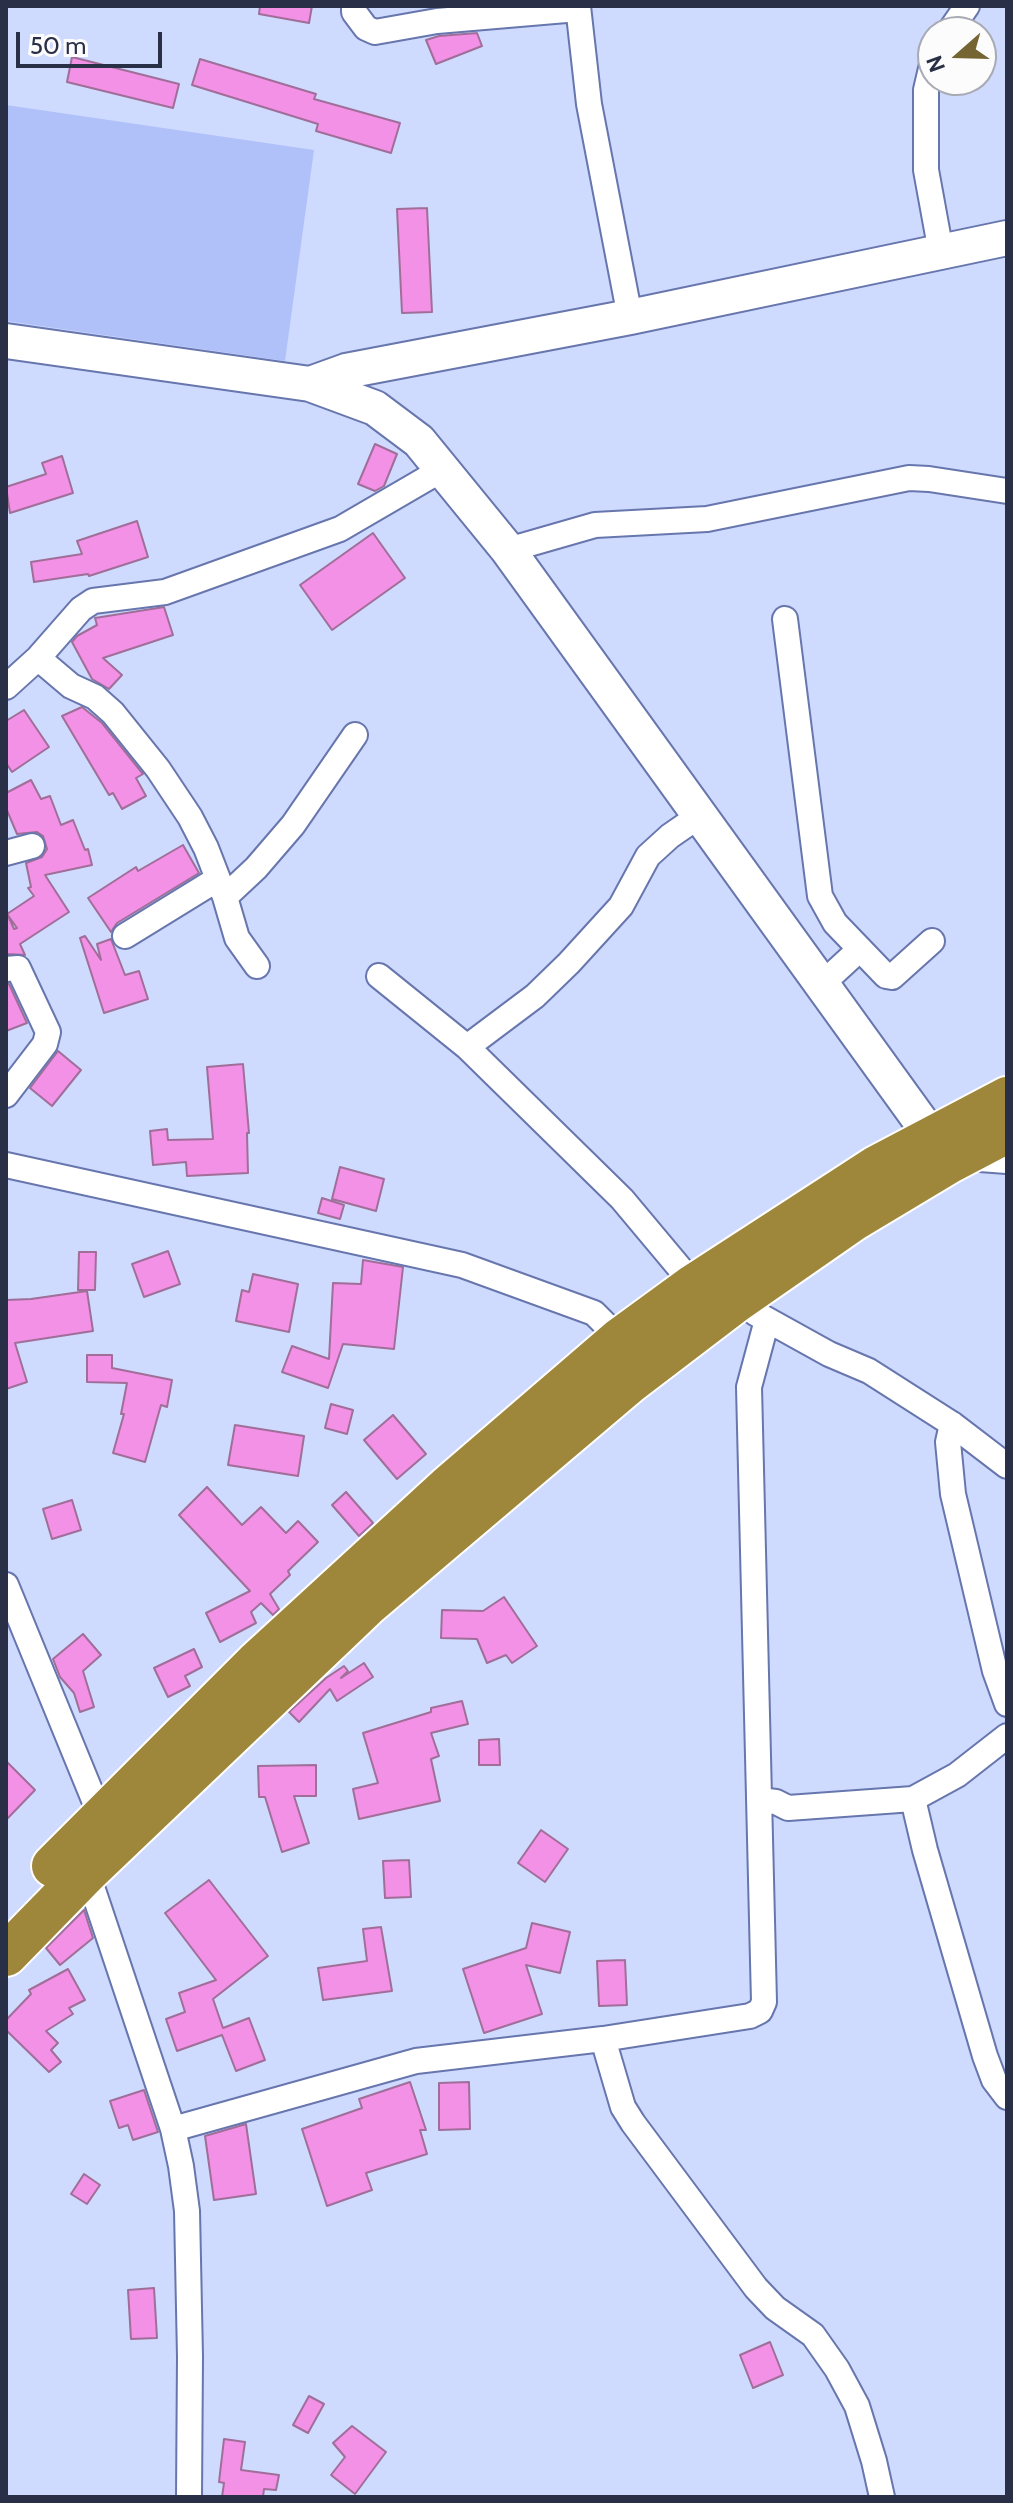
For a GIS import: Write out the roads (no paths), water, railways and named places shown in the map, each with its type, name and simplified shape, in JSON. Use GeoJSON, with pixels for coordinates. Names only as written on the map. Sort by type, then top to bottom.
{"type":"FeatureCollection","features":[{"type":"Feature","properties":{"kind":"highway"},"geometry":{"type":"LineString","coordinates":[[6,1914],[256,1663],[448,1487],[620,1339],[694,1285],[876,1167],[969,1149],[1007,1098]]}},
{"type":"Feature","properties":{"kind":"highway"},"geometry":{"type":"LineString","coordinates":[[6,1955],[87,1872],[367,1605],[630,1382],[751,1311],[853,1220],[969,1149],[1007,1132]]}},
{"type":"Feature","properties":{"kind":"street"},"geometry":{"type":"LineString","coordinates":[[354,6],[354,12],[366,28],[375,32],[437,21],[578,7],[589,104],[630,317]]}},
{"type":"Feature","properties":{"kind":"street"},"geometry":{"type":"LineString","coordinates":[[926,96],[926,157],[941,252]]}},
{"type":"Feature","properties":{"kind":"street"},"geometry":{"type":"LineString","coordinates":[[310,384],[346,371],[630,317],[1007,238]]}},
{"type":"Feature","properties":{"kind":"street"},"geometry":{"type":"LineString","coordinates":[[6,341],[310,384],[375,408],[419,441],[508,550],[822,984],[969,1149]]}},
{"type":"Feature","properties":{"kind":"street"},"geometry":{"type":"LineString","coordinates":[[6,687],[38,658],[81,609],[93,601],[165,592],[340,529],[443,469]]}},
{"type":"Feature","properties":{"kind":"street"},"geometry":{"type":"LineString","coordinates":[[508,550],[595,525],[707,519],[909,478],[1007,491]]}},
{"type":"Feature","properties":{"kind":"street"},"geometry":{"type":"LineString","coordinates":[[785,619],[820,896],[835,923],[886,976],[892,977],[932,941]]}},
{"type":"Feature","properties":{"kind":"street"},"geometry":{"type":"LineString","coordinates":[[38,658],[71,686],[95,697],[113,713],[158,769],[190,817],[206,848],[237,938],[257,966]]}},
{"type":"Feature","properties":{"kind":"street"},"geometry":{"type":"LineString","coordinates":[[125,936],[221,889],[256,868],[293,825],[355,735]]}},
{"type":"Feature","properties":{"kind":"street"},"geometry":{"type":"LineString","coordinates":[[467,1047],[535,996],[569,963],[621,906],[648,856],[699,816]]}},
{"type":"Feature","properties":{"kind":"street"},"geometry":{"type":"LineString","coordinates":[[6,853],[32,846]]}},
{"type":"Feature","properties":{"kind":"street"},"geometry":{"type":"LineString","coordinates":[[822,984],[860,949]]}},
{"type":"Feature","properties":{"kind":"street"},"geometry":{"type":"LineString","coordinates":[[6,969],[18,968],[48,1032],[45,1044],[6,1095]]}},
{"type":"Feature","properties":{"kind":"street"},"geometry":{"type":"LineString","coordinates":[[379,976],[467,1047],[622,1199],[694,1285]]}},
{"type":"Feature","properties":{"kind":"street"},"geometry":{"type":"LineString","coordinates":[[6,1165],[462,1265],[594,1313],[620,1339]]}},
{"type":"Feature","properties":{"kind":"street"},"geometry":{"type":"LineString","coordinates":[[173,2129],[416,2061],[603,2039],[750,2016],[760,2011],[764,2002],[749,1387],[751,1311],[829,1354],[869,1371],[952,1424],[1007,1466]]}},
{"type":"Feature","properties":{"kind":"street"},"geometry":{"type":"LineString","coordinates":[[952,1424],[948,1442],[953,1494],[995,1671],[1007,1704]]}},
{"type":"Feature","properties":{"kind":"street"},"geometry":{"type":"LineString","coordinates":[[6,1585],[101,1817]]}},
{"type":"Feature","properties":{"kind":"street"},"geometry":{"type":"LineString","coordinates":[[759,1800],[776,1802],[788,1808],[913,1799],[957,1775],[1007,1736]]}},
{"type":"Feature","properties":{"kind":"street"},"geometry":{"type":"LineString","coordinates":[[913,1799],[985,2056],[994,2080],[1007,2097]]}},
{"type":"Feature","properties":{"kind":"street"},"geometry":{"type":"LineString","coordinates":[[87,1872],[173,2129],[181,2166],[187,2211],[189,2497]]}},
{"type":"Feature","properties":{"kind":"street"},"geometry":{"type":"LineString","coordinates":[[603,2039],[623,2107],[633,2123],[756,2288],[775,2308],[813,2335],[837,2369],[857,2406],[882,2497]]}}]}
